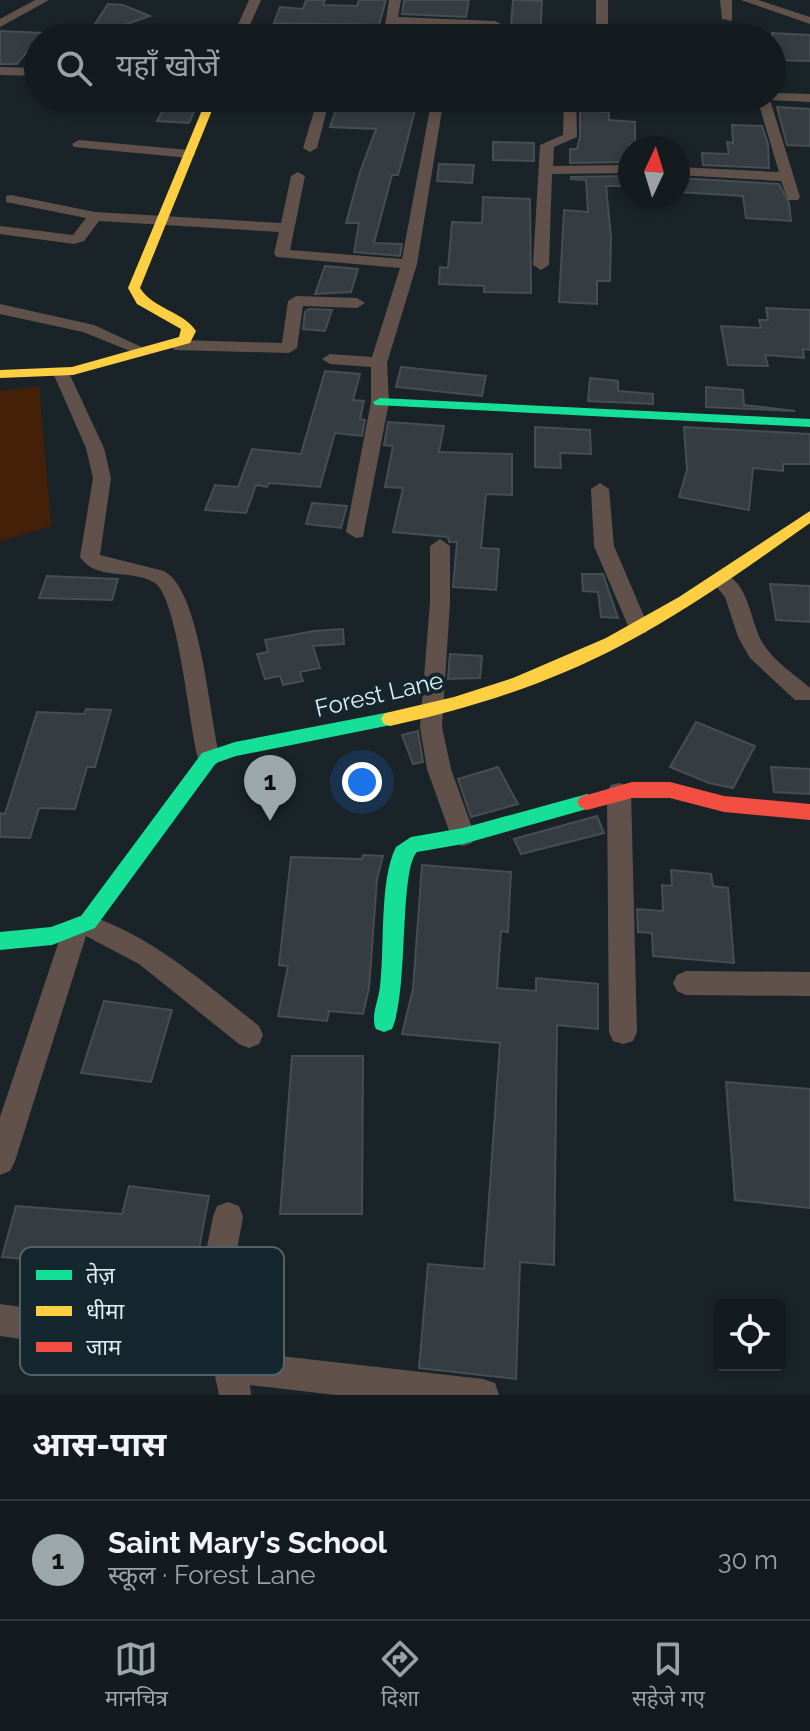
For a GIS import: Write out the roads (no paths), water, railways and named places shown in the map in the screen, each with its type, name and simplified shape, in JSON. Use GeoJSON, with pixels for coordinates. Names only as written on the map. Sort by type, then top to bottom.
{"type":"FeatureCollection","features":[{"type":"Feature","properties":{"kind":"street"},"geometry":{"type":"LineString","coordinates":[[0,24],[43,0]]}},
{"type":"Feature","properties":{"kind":"street"},"geometry":{"type":"LineString","coordinates":[[244,24],[255,0]]}},
{"type":"Feature","properties":{"kind":"street"},"geometry":{"type":"LineString","coordinates":[[391,24],[395,0]]}},
{"type":"Feature","properties":{"kind":"street"},"geometry":{"type":"LineString","coordinates":[[602,0],[602,24]]}},
{"type":"Feature","properties":{"kind":"street"},"geometry":{"type":"LineString","coordinates":[[726,0],[728,19]]}},
{"type":"Feature","properties":{"kind":"street"},"geometry":{"type":"LineString","coordinates":[[747,0],[810,21]]}},
{"type":"Feature","properties":{"kind":"street"},"geometry":{"type":"LineString","coordinates":[[392,20],[495,24]]}},
{"type":"Feature","properties":{"kind":"street"},"geometry":{"type":"LineString","coordinates":[[0,71],[24,72]]}},
{"type":"Feature","properties":{"kind":"street"},"geometry":{"type":"LineString","coordinates":[[786,97],[810,98]]}},
{"type":"Feature","properties":{"kind":"street"},"geometry":{"type":"LineString","coordinates":[[175,345],[185,340],[188,328],[142,301],[134,288],[206,112]]}},
{"type":"Feature","properties":{"kind":"street"},"geometry":{"type":"LineString","coordinates":[[310,148],[320,112]]}},
{"type":"Feature","properties":{"kind":"street"},"geometry":{"type":"LineString","coordinates":[[356,532],[380,402],[379,363],[409,264],[436,112]]}},
{"type":"Feature","properties":{"kind":"street"},"geometry":{"type":"LineString","coordinates":[[541,265],[547,145],[570,137],[570,112]]}},
{"type":"Feature","properties":{"kind":"street"},"geometry":{"type":"LineString","coordinates":[[767,112],[793,197]]}},
{"type":"Feature","properties":{"kind":"street"},"geometry":{"type":"LineString","coordinates":[[79,144],[189,154]]}},
{"type":"Feature","properties":{"kind":"street"},"geometry":{"type":"LineString","coordinates":[[546,170],[618,169]]}},
{"type":"Feature","properties":{"kind":"street"},"geometry":{"type":"LineString","coordinates":[[690,172],[787,177]]}},
{"type":"Feature","properties":{"kind":"street"},"geometry":{"type":"LineString","coordinates":[[298,176],[281,252],[283,255],[409,264]]}},
{"type":"Feature","properties":{"kind":"street"},"geometry":{"type":"LineString","coordinates":[[11,199],[95,216],[288,228]]}},
{"type":"Feature","properties":{"kind":"street"},"geometry":{"type":"LineString","coordinates":[[0,230],[74,240],[79,238],[95,216]]}},
{"type":"Feature","properties":{"kind":"street"},"geometry":{"type":"LineString","coordinates":[[0,374],[61,373],[87,368],[140,350],[175,345],[289,348],[296,301],[357,303]]}},
{"type":"Feature","properties":{"kind":"street"},"geometry":{"type":"LineString","coordinates":[[0,309],[88,328],[140,350]]}},
{"type":"Feature","properties":{"kind":"street"},"geometry":{"type":"LineString","coordinates":[[330,359],[379,363]]}},
{"type":"Feature","properties":{"kind":"street"},"geometry":{"type":"LineString","coordinates":[[0,1161],[81,927],[97,913],[209,758],[178,598],[167,582],[155,574],[99,564],[90,557],[102,478],[95,448],[61,373]]}},
{"type":"Feature","properties":{"kind":"street"},"geometry":{"type":"LineString","coordinates":[[380,402],[810,423]]}},
{"type":"Feature","properties":{"kind":"street"},"geometry":{"type":"LineString","coordinates":[[600,489],[604,546],[639,628]]}},
{"type":"Feature","properties":{"kind":"street","name":"Forest Lane"},"geometry":{"type":"LineString","coordinates":[[209,758],[235,749],[430,711],[568,663],[639,628],[720,579],[810,516]]}},
{"type":"Feature","properties":{"kind":"street"},"geometry":{"type":"LineString","coordinates":[[440,546],[440,602],[430,711],[439,769],[463,836]]}},
{"type":"Feature","properties":{"kind":"street"},"geometry":{"type":"LineString","coordinates":[[720,579],[736,595],[747,634],[760,657],[803,694]]}},
{"type":"Feature","properties":{"kind":"street"},"geometry":{"type":"LineString","coordinates":[[384,1022],[391,988],[403,853],[418,842],[463,836],[619,792],[670,790],[724,804],[810,812]]}},
{"type":"Feature","properties":{"kind":"street"},"geometry":{"type":"LineString","coordinates":[[619,792],[623,1032]]}},
{"type":"Feature","properties":{"kind":"street"},"geometry":{"type":"LineString","coordinates":[[0,941],[81,927],[101,929],[136,949],[249,1035]]}},
{"type":"Feature","properties":{"kind":"street"},"geometry":{"type":"LineString","coordinates":[[686,983],[810,984]]}},
{"type":"Feature","properties":{"kind":"street"},"geometry":{"type":"LineString","coordinates":[[222,1247],[228,1217]]}},
{"type":"Feature","properties":{"kind":"street"},"geometry":{"type":"LineString","coordinates":[[0,1320],[20,1323]]}},
{"type":"Feature","properties":{"kind":"street"},"geometry":{"type":"LineString","coordinates":[[232,1381],[483,1395]]}},
{"type":"Feature","properties":{"kind":"place","name":"Saint Mary's School"},"geometry":{"type":"Point","coordinates":[270,821]}}]}
